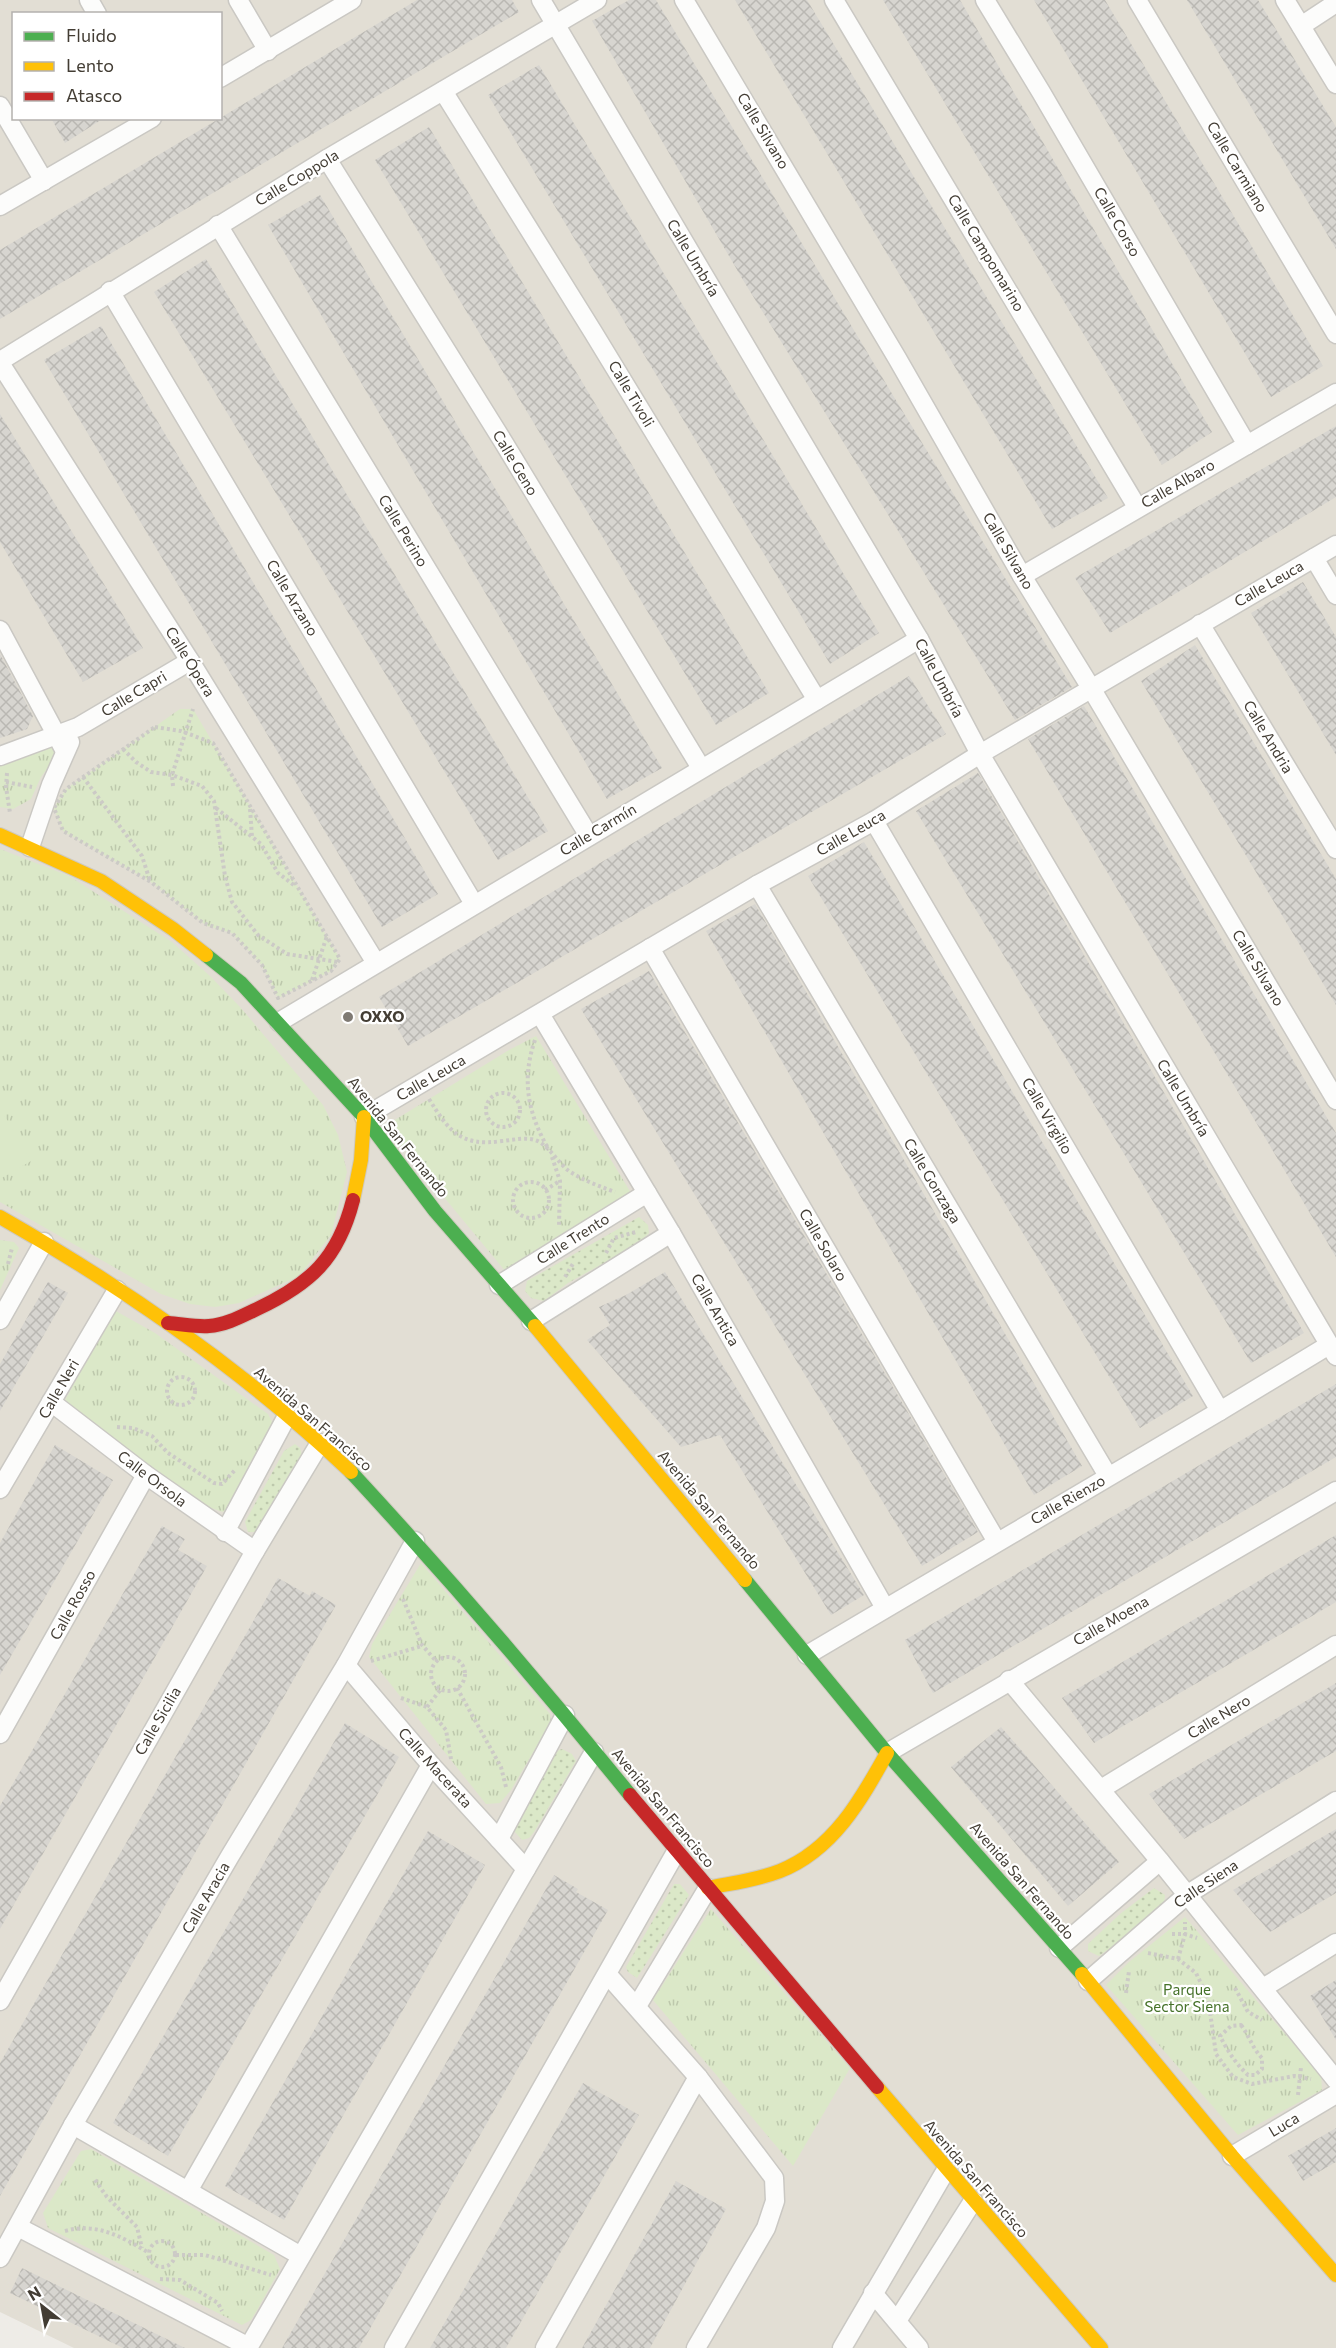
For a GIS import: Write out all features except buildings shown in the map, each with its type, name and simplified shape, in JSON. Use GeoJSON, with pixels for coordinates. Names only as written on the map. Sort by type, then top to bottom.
{"type":"FeatureCollection","features":[{"type":"Feature","properties":{"kind":"street"},"geometry":{"type":"LineString","coordinates":[[238,0],[268,51]]}},
{"type":"Feature","properties":{"kind":"street"},"geometry":{"type":"LineString","coordinates":[[222,77],[352,0]]}},
{"type":"Feature","properties":{"kind":"street","name":"Calle Umbría"},"geometry":{"type":"LineString","coordinates":[[541,0],[919,639],[980,753],[1333,1351]]}},
{"type":"Feature","properties":{"kind":"street","name":"Calle Coppola"},"geometry":{"type":"LineString","coordinates":[[0,362],[218,225],[597,0]]}},
{"type":"Feature","properties":{"kind":"street","name":"Calle Silvano"},"geometry":{"type":"LineString","coordinates":[[684,0],[897,358],[1022,576],[1336,1100]]}},
{"type":"Feature","properties":{"kind":"street","name":"Calle Campomarino"},"geometry":{"type":"LineString","coordinates":[[834,0],[1137,507]]}},
{"type":"Feature","properties":{"kind":"street","name":"Calle Corso"},"geometry":{"type":"LineString","coordinates":[[985,0],[1247,445]]}},
{"type":"Feature","properties":{"kind":"street","name":"Calle Carmiano"},"geometry":{"type":"LineString","coordinates":[[1137,0],[1336,334]]}},
{"type":"Feature","properties":{"kind":"street"},"geometry":{"type":"LineString","coordinates":[[1285,0],[1336,84]]}},
{"type":"Feature","properties":{"kind":"street"},"geometry":{"type":"LineString","coordinates":[[1301,26],[1336,3]]}},
{"type":"Feature","properties":{"kind":"street","name":"Calle Tivoli"},"geometry":{"type":"LineString","coordinates":[[443,91],[600,342],[817,700]]}},
{"type":"Feature","properties":{"kind":"street"},"geometry":{"type":"LineString","coordinates":[[0,106],[44,181]]}},
{"type":"Feature","properties":{"kind":"street"},"geometry":{"type":"LineString","coordinates":[[0,206],[149,120]]}},
{"type":"Feature","properties":{"kind":"street","name":"Calle Geno"},"geometry":{"type":"LineString","coordinates":[[327,159],[510,453],[701,768]]}},
{"type":"Feature","properties":{"kind":"street","name":"Calle Perino"},"geometry":{"type":"LineString","coordinates":[[218,225],[589,836]]}},
{"type":"Feature","properties":{"kind":"street","name":"Calle Arzano"},"geometry":{"type":"LineString","coordinates":[[110,291],[474,904]]}},
{"type":"Feature","properties":{"kind":"street","name":"Calle Ópera"},"geometry":{"type":"LineString","coordinates":[[0,362],[190,661],[376,963]]}},
{"type":"Feature","properties":{"kind":"street","name":"Calle Albaro"},"geometry":{"type":"LineString","coordinates":[[1022,576],[1336,393]]}},
{"type":"Feature","properties":{"kind":"street","name":"Calle Leuca"},"geometry":{"type":"LineString","coordinates":[[364,1117],[757,885],[874,821],[980,753],[1336,545]]}},
{"type":"Feature","properties":{"kind":"street"},"geometry":{"type":"LineString","coordinates":[[1314,558],[1336,595]]}},
{"type":"Feature","properties":{"kind":"street","name":"Calle Andria"},"geometry":{"type":"LineString","coordinates":[[1200,624],[1336,849]]}},
{"type":"Feature","properties":{"kind":"street"},"geometry":{"type":"LineString","coordinates":[[0,630],[65,751]]}},
{"type":"Feature","properties":{"kind":"street","name":"Calle Carmín"},"geometry":{"type":"LineString","coordinates":[[279,1022],[919,639]]}},
{"type":"Feature","properties":{"kind":"street","name":"Calle Capri"},"geometry":{"type":"LineString","coordinates":[[4,759],[57,734],[78,727],[190,661]]}},
{"type":"Feature","properties":{"kind":"street"},"geometry":{"type":"LineString","coordinates":[[30,847],[51,785],[78,727]]}},
{"type":"Feature","properties":{"kind":"street","name":"Calle Virgilio"},"geometry":{"type":"LineString","coordinates":[[874,821],[1220,1412]]}},
{"type":"Feature","properties":{"kind":"street","name":"Avenida San Fernando"},"geometry":{"type":"LineString","coordinates":[[0,835],[101,881],[173,929],[241,983],[279,1022],[364,1117],[435,1210],[531,1321],[887,1753],[1088,1981],[1232,2156],[1336,2275]]}},
{"type":"Feature","properties":{"kind":"street","name":"Calle Gonzaga"},"geometry":{"type":"LineString","coordinates":[[757,885],[1108,1476]]}},
{"type":"Feature","properties":{"kind":"street","name":"Calle Solaro"},"geometry":{"type":"LineString","coordinates":[[650,948],[997,1542]]}},
{"type":"Feature","properties":{"kind":"street","name":"Calle Antica"},"geometry":{"type":"LineString","coordinates":[[540,1014],[672,1233],[885,1608]]}},
{"type":"Feature","properties":{"kind":"street"},"geometry":{"type":"LineString","coordinates":[[0,1217],[44,1242],[167,1323],[209,1326],[236,1319],[280,1299],[309,1279],[334,1250],[355,1198],[363,1157],[364,1117]]}},
{"type":"Feature","properties":{"kind":"street","name":"Calle Trento"},"geometry":{"type":"LineString","coordinates":[[499,1285],[647,1193]]}},
{"type":"Feature","properties":{"kind":"street"},"geometry":{"type":"LineString","coordinates":[[531,1321],[672,1233]]}},
{"type":"Feature","properties":{"kind":"street"},"geometry":{"type":"LineString","coordinates":[[0,1320],[44,1242]]}},
{"type":"Feature","properties":{"kind":"street","name":"Calle Neri"},"geometry":{"type":"LineString","coordinates":[[0,1489],[117,1290]]}},
{"type":"Feature","properties":{"kind":"street","name":"Avenida San Francisco"},"geometry":{"type":"LineString","coordinates":[[167,1323],[222,1362],[320,1443],[351,1472],[416,1541],[565,1715],[676,1852],[946,2170],[1101,2348]]}},
{"type":"Feature","properties":{"kind":"street","name":"Calle Rienzo"},"geometry":{"type":"LineString","coordinates":[[807,1655],[1108,1476],[1333,1351]]}},
{"type":"Feature","properties":{"kind":"street","name":"Calle Orsola"},"geometry":{"type":"LineString","coordinates":[[51,1402],[146,1475],[255,1551]]}},
{"type":"Feature","properties":{"kind":"street"},"geometry":{"type":"LineString","coordinates":[[225,1532],[287,1416]]}},
{"type":"Feature","properties":{"kind":"street","name":"Calle Sicilia"},"geometry":{"type":"LineString","coordinates":[[0,2001],[255,1551],[320,1443]]}},
{"type":"Feature","properties":{"kind":"street","name":"Calle Rosso"},"geometry":{"type":"LineString","coordinates":[[0,1734],[146,1475]]}},
{"type":"Feature","properties":{"kind":"street","name":"Calle Moena"},"geometry":{"type":"LineString","coordinates":[[887,1753],[1336,1491]]}},
{"type":"Feature","properties":{"kind":"street","name":"Calle Aracia"},"geometry":{"type":"LineString","coordinates":[[0,2258],[74,2125],[230,1856],[346,1665],[416,1541]]}},
{"type":"Feature","properties":{"kind":"street","name":"Calle Nero"},"geometry":{"type":"LineString","coordinates":[[1101,1789],[1336,1645]]}},
{"type":"Feature","properties":{"kind":"street","name":"Calle Macerata"},"geometry":{"type":"LineString","coordinates":[[346,1665],[438,1759],[499,1839],[526,1869]]}},
{"type":"Feature","properties":{"kind":"street"},"geometry":{"type":"LineString","coordinates":[[1009,1680],[1188,1894],[1263,1988],[1329,2081]]}},
{"type":"Feature","properties":{"kind":"street"},"geometry":{"type":"LineString","coordinates":[[499,1839],[565,1715]]}},
{"type":"Feature","properties":{"kind":"street"},"geometry":{"type":"LineString","coordinates":[[18,2227],[249,2348],[594,1752]]}},
{"type":"Feature","properties":{"kind":"street"},"geometry":{"type":"LineString","coordinates":[[637,2006],[708,1888],[772,1873],[789,1867],[811,1853],[836,1833],[856,1809],[887,1753]]}},
{"type":"Feature","properties":{"kind":"street"},"geometry":{"type":"LineString","coordinates":[[188,2191],[438,1759]]}},
{"type":"Feature","properties":{"kind":"street","name":"Calle Siena"},"geometry":{"type":"LineString","coordinates":[[1088,1981],[1188,1894],[1336,1801]]}},
{"type":"Feature","properties":{"kind":"street"},"geometry":{"type":"LineString","coordinates":[[394,2348],[676,1852]]}},
{"type":"Feature","properties":{"kind":"street"},"geometry":{"type":"LineString","coordinates":[[1059,1948],[1160,1861]]}},
{"type":"Feature","properties":{"kind":"street"},"geometry":{"type":"LineString","coordinates":[[1263,1988],[1336,1943]]}},
{"type":"Feature","properties":{"kind":"street"},"geometry":{"type":"LineString","coordinates":[[608,1975],[698,2077],[766,2164],[774,2178],[775,2201],[766,2228],[696,2348]]}},
{"type":"Feature","properties":{"kind":"street"},"geometry":{"type":"LineString","coordinates":[[545,2348],[698,2077]]}},
{"type":"Feature","properties":{"kind":"street","name":"Luca"},"geometry":{"type":"LineString","coordinates":[[1232,2156],[1336,2094]]}},
{"type":"Feature","properties":{"kind":"street"},"geometry":{"type":"LineString","coordinates":[[74,2125],[301,2256]]}},
{"type":"Feature","properties":{"kind":"street"},"geometry":{"type":"LineString","coordinates":[[842,2348],[946,2170]]}},
{"type":"Feature","properties":{"kind":"street"},"geometry":{"type":"LineString","coordinates":[[897,2321],[973,2201]]}},
{"type":"Feature","properties":{"kind":"street"},"geometry":{"type":"LineString","coordinates":[[873,2293],[919,2348]]}},
{"type":"Feature","properties":{"kind":"path"},"geometry":{"type":"LineString","coordinates":[[173,786],[172,775],[193,709]]}},
{"type":"Feature","properties":{"kind":"path"},"geometry":{"type":"LineString","coordinates":[[155,727],[186,733],[213,743],[340,959],[331,971],[278,999],[262,965],[232,933],[203,923],[151,882],[63,831],[54,808],[66,789],[123,749],[155,727]]}},
{"type":"Feature","properties":{"kind":"path"},"geometry":{"type":"LineString","coordinates":[[123,749],[151,772],[172,775],[202,786],[214,801],[225,876],[232,902],[258,935],[287,954],[338,962]]}},
{"type":"Feature","properties":{"kind":"path"},"geometry":{"type":"LineString","coordinates":[[4,759],[10,813]]}},
{"type":"Feature","properties":{"kind":"path"},"geometry":{"type":"LineString","coordinates":[[83,777],[142,856],[151,882]]}},
{"type":"Feature","properties":{"kind":"path"},"geometry":{"type":"LineString","coordinates":[[6,782],[36,787]]}},
{"type":"Feature","properties":{"kind":"path"},"geometry":{"type":"LineString","coordinates":[[250,806],[252,837]]}},
{"type":"Feature","properties":{"kind":"path"},"geometry":{"type":"LineString","coordinates":[[216,807],[261,844],[278,873],[298,887]]}},
{"type":"Feature","properties":{"kind":"path"},"geometry":{"type":"LineString","coordinates":[[312,981],[327,936]]}},
{"type":"Feature","properties":{"kind":"path"},"geometry":{"type":"LineString","coordinates":[[536,1036],[529,1058],[527,1088],[532,1116],[551,1154],[560,1181],[559,1230]]}},
{"type":"Feature","properties":{"kind":"path"},"geometry":{"type":"LineString","coordinates":[[529,1058],[537,1061]]}},
{"type":"Feature","properties":{"kind":"path"},"geometry":{"type":"LineString","coordinates":[[516,1098],[527,1088]]}},
{"type":"Feature","properties":{"kind":"path"},"geometry":{"type":"LineString","coordinates":[[438,1092],[428,1098],[447,1128],[463,1137],[479,1142],[519,1138],[536,1140],[567,1170],[590,1183],[620,1194]]}},
{"type":"Feature","properties":{"kind":"path"},"geometry":{"type":"LineString","coordinates":[[506,1092],[516,1098],[521,1108],[518,1119],[510,1126],[498,1127],[493,1124],[486,1115],[490,1098],[506,1092]]}},
{"type":"Feature","properties":{"kind":"path"},"geometry":{"type":"LineString","coordinates":[[545,1190],[560,1181]]}},
{"type":"Feature","properties":{"kind":"path"},"geometry":{"type":"LineString","coordinates":[[530,1182],[536,1183],[545,1190],[549,1201],[540,1215],[530,1218],[515,1209],[513,1197],[519,1187],[530,1182]]}},
{"type":"Feature","properties":{"kind":"path"},"geometry":{"type":"LineString","coordinates":[[6,1247],[13,1249],[6,1269]]}},
{"type":"Feature","properties":{"kind":"path"},"geometry":{"type":"LineString","coordinates":[[175,1378],[189,1379],[194,1387],[194,1396],[185,1405],[172,1402],[167,1394],[168,1385],[175,1378]]}},
{"type":"Feature","properties":{"kind":"path"},"geometry":{"type":"LineString","coordinates":[[110,1425],[118,1428],[133,1428],[152,1436],[168,1453],[214,1483],[222,1484],[237,1468]]}},
{"type":"Feature","properties":{"kind":"path"},"geometry":{"type":"LineString","coordinates":[[396,1605],[402,1595],[422,1646],[436,1661]]}},
{"type":"Feature","properties":{"kind":"path"},"geometry":{"type":"LineString","coordinates":[[378,1670],[370,1659],[422,1646]]}},
{"type":"Feature","properties":{"kind":"path"},"geometry":{"type":"LineString","coordinates":[[452,1657],[462,1663],[465,1674],[462,1684],[457,1688],[447,1691],[433,1682],[431,1671],[436,1661],[452,1657]]}},
{"type":"Feature","properties":{"kind":"path"},"geometry":{"type":"LineString","coordinates":[[457,1688],[501,1767],[508,1793],[514,1783]]}},
{"type":"Feature","properties":{"kind":"path"},"geometry":{"type":"LineString","coordinates":[[427,1707],[441,1689]]}},
{"type":"Feature","properties":{"kind":"path"},"geometry":{"type":"LineString","coordinates":[[407,1706],[401,1698],[427,1707],[446,1730],[451,1761],[438,1759]]}},
{"type":"Feature","properties":{"kind":"path"},"geometry":{"type":"LineString","coordinates":[[1178,1959],[1185,1934],[1185,1917]]}},
{"type":"Feature","properties":{"kind":"path"},"geometry":{"type":"LineString","coordinates":[[1138,1957],[1147,1952],[1178,1959],[1197,1973],[1208,1998],[1216,2054],[1233,2077],[1252,2084],[1294,2076],[1329,2081]]}},
{"type":"Feature","properties":{"kind":"path"},"geometry":{"type":"LineString","coordinates":[[1126,1994],[1129,1962]]}},
{"type":"Feature","properties":{"kind":"path"},"geometry":{"type":"LineString","coordinates":[[1241,2025],[1247,2033],[1251,2046],[1262,2058],[1262,2069],[1255,2074],[1248,2075],[1233,2057],[1221,2036],[1231,2026],[1241,2025]]}},
{"type":"Feature","properties":{"kind":"path"},"geometry":{"type":"LineString","coordinates":[[1224,2065],[1233,2057]]}},
{"type":"Feature","properties":{"kind":"path"},"geometry":{"type":"LineString","coordinates":[[1296,2104],[1302,2076],[1301,2064]]}},
{"type":"Feature","properties":{"kind":"path"},"geometry":{"type":"LineString","coordinates":[[95,2180],[107,2197],[137,2227],[142,2248]]}},
{"type":"Feature","properties":{"kind":"path"},"geometry":{"type":"LineString","coordinates":[[68,2238],[58,2233],[79,2227],[101,2229],[126,2239],[149,2253]]}},
{"type":"Feature","properties":{"kind":"path"},"geometry":{"type":"LineString","coordinates":[[166,2241],[173,2247],[176,2255],[169,2265],[161,2267],[151,2261],[149,2253],[153,2244],[166,2241]]}},
{"type":"Feature","properties":{"kind":"path"},"geometry":{"type":"LineString","coordinates":[[176,2255],[205,2254],[275,2277]]}},
{"type":"Feature","properties":{"kind":"path"},"geometry":{"type":"LineString","coordinates":[[157,2279],[180,2280],[218,2303],[225,2317],[214,2312]]}},
{"type":"Feature","properties":{"kind":"path"},"geometry":{"type":"LineString","coordinates":[[150,2280],[161,2286]]}},
{"type":"Feature","properties":{"kind":"shaded area"},"geometry":{"type":"Polygon","coordinates":[[[0,0],[1336,0],[1336,2348],[74,2348],[0,2312],[0,0]]]}},
{"type":"Feature","properties":{"kind":"green space"},"geometry":{"type":"Polygon","coordinates":[[[180,709],[193,709],[340,959],[331,971],[278,998],[262,965],[232,933],[207,926],[151,882],[63,831],[54,808],[66,789],[180,709]]]}},
{"type":"Feature","properties":{"kind":"green space"},"geometry":{"type":"Polygon","coordinates":[[[49,742],[58,754],[41,777],[31,799],[13,809],[0,807],[0,765],[49,742]]]}},
{"type":"Feature","properties":{"kind":"green space"},"geometry":{"type":"Polygon","coordinates":[[[0,849],[69,876],[172,942],[241,1008],[323,1105],[338,1135],[347,1172],[331,1235],[299,1276],[239,1303],[215,1307],[190,1304],[161,1294],[0,1202],[0,849]]]}},
{"type":"Feature","properties":{"kind":"green space"},"geometry":{"type":"Polygon","coordinates":[[[536,1036],[631,1193],[559,1241],[529,1256],[506,1272],[385,1126],[536,1036]]]}},
{"type":"Feature","properties":{"kind":"green space"},"geometry":{"type":"Polygon","coordinates":[[[0,1108],[31,1161],[0,1179],[0,1108]]]}},
{"type":"Feature","properties":{"kind":"green space"},"geometry":{"type":"Polygon","coordinates":[[[639,1217],[648,1225],[649,1233],[640,1243],[568,1283],[544,1301],[531,1298],[525,1291],[527,1281],[639,1217]]]}},
{"type":"Feature","properties":{"kind":"green space"},"geometry":{"type":"Polygon","coordinates":[[[0,1240],[14,1242],[19,1248],[0,1290],[0,1240]]]}},
{"type":"Feature","properties":{"kind":"green space"},"geometry":{"type":"Polygon","coordinates":[[[114,1310],[155,1333],[268,1414],[273,1424],[231,1504],[223,1512],[205,1506],[64,1402],[114,1310]]]}},
{"type":"Feature","properties":{"kind":"green space"},"geometry":{"type":"Polygon","coordinates":[[[295,1444],[300,1448],[303,1459],[257,1532],[248,1532],[245,1522],[284,1451],[295,1444]]]}},
{"type":"Feature","properties":{"kind":"green space"},"geometry":{"type":"Polygon","coordinates":[[[421,1563],[550,1714],[551,1722],[511,1790],[500,1803],[486,1804],[369,1657],[372,1644],[421,1563]]]}},
{"type":"Feature","properties":{"kind":"green space"},"geometry":{"type":"Polygon","coordinates":[[[562,1749],[572,1754],[576,1761],[534,1832],[529,1838],[522,1840],[515,1832],[515,1826],[557,1751],[562,1749]]]}},
{"type":"Feature","properties":{"kind":"green space"},"geometry":{"type":"Polygon","coordinates":[[[674,1884],[680,1884],[689,1895],[637,1978],[628,1972],[626,1967],[674,1884]]]}},
{"type":"Feature","properties":{"kind":"green space"},"geometry":{"type":"Polygon","coordinates":[[[1154,1888],[1165,1895],[1164,1904],[1134,1931],[1099,1956],[1088,1951],[1088,1944],[1120,1914],[1154,1888]]]}},
{"type":"Feature","properties":{"kind":"green space"},"geometry":{"type":"Polygon","coordinates":[[[711,1909],[850,2068],[793,2166],[653,2000],[711,1909]]]}},
{"type":"Feature","properties":{"kind":"green space","name":"Parque Sector Siena"},"geometry":{"type":"Polygon","coordinates":[[[1185,1917],[1321,2076],[1322,2090],[1238,2135],[1106,1985],[1129,1962],[1185,1917]]]}},
{"type":"Feature","properties":{"kind":"green space"},"geometry":{"type":"Polygon","coordinates":[[[91,2149],[274,2255],[280,2269],[251,2320],[242,2325],[48,2228],[43,2213],[81,2151],[91,2149]]]}},
{"type":"Feature","properties":{"kind":"traffic: fast"},"geometry":{"type":"LineString","coordinates":[[206,955],[241,983],[364,1117],[435,1211],[535,1326]]}},
{"type":"Feature","properties":{"kind":"traffic: fast"},"geometry":{"type":"LineString","coordinates":[[351,1472],[494,1632],[630,1795]]}},
{"type":"Feature","properties":{"kind":"traffic: fast"},"geometry":{"type":"LineString","coordinates":[[745,1580],[887,1753],[1082,1974]]}},
{"type":"Feature","properties":{"kind":"traffic: slow"},"geometry":{"type":"LineString","coordinates":[[0,835],[101,881],[173,929],[206,955]]}},
{"type":"Feature","properties":{"kind":"traffic: slow"},"geometry":{"type":"LineString","coordinates":[[353,1200],[361,1160],[364,1117]]}},
{"type":"Feature","properties":{"kind":"traffic: slow"},"geometry":{"type":"LineString","coordinates":[[0,1217],[93,1273],[183,1334],[270,1400],[351,1472]]}},
{"type":"Feature","properties":{"kind":"traffic: slow"},"geometry":{"type":"LineString","coordinates":[[535,1326],[745,1580]]}},
{"type":"Feature","properties":{"kind":"traffic: slow"},"geometry":{"type":"LineString","coordinates":[[708,1888],[780,1871],[799,1862],[815,1850],[844,1822],[887,1753]]}},
{"type":"Feature","properties":{"kind":"traffic: slow"},"geometry":{"type":"LineString","coordinates":[[1082,1974],[1232,2156],[1336,2275]]}},
{"type":"Feature","properties":{"kind":"traffic: slow"},"geometry":{"type":"LineString","coordinates":[[877,2087],[1101,2348]]}},
{"type":"Feature","properties":{"kind":"traffic: jam"},"geometry":{"type":"LineString","coordinates":[[168,1323],[204,1326],[222,1324],[276,1300],[292,1290],[307,1279],[330,1254],[347,1221],[353,1200]]}},
{"type":"Feature","properties":{"kind":"traffic: jam"},"geometry":{"type":"LineString","coordinates":[[630,1795],[877,2087]]}},
{"type":"Feature","properties":{"kind":"place","name":"OXXO"},"geometry":{"type":"Point","coordinates":[348,1017]}}]}
